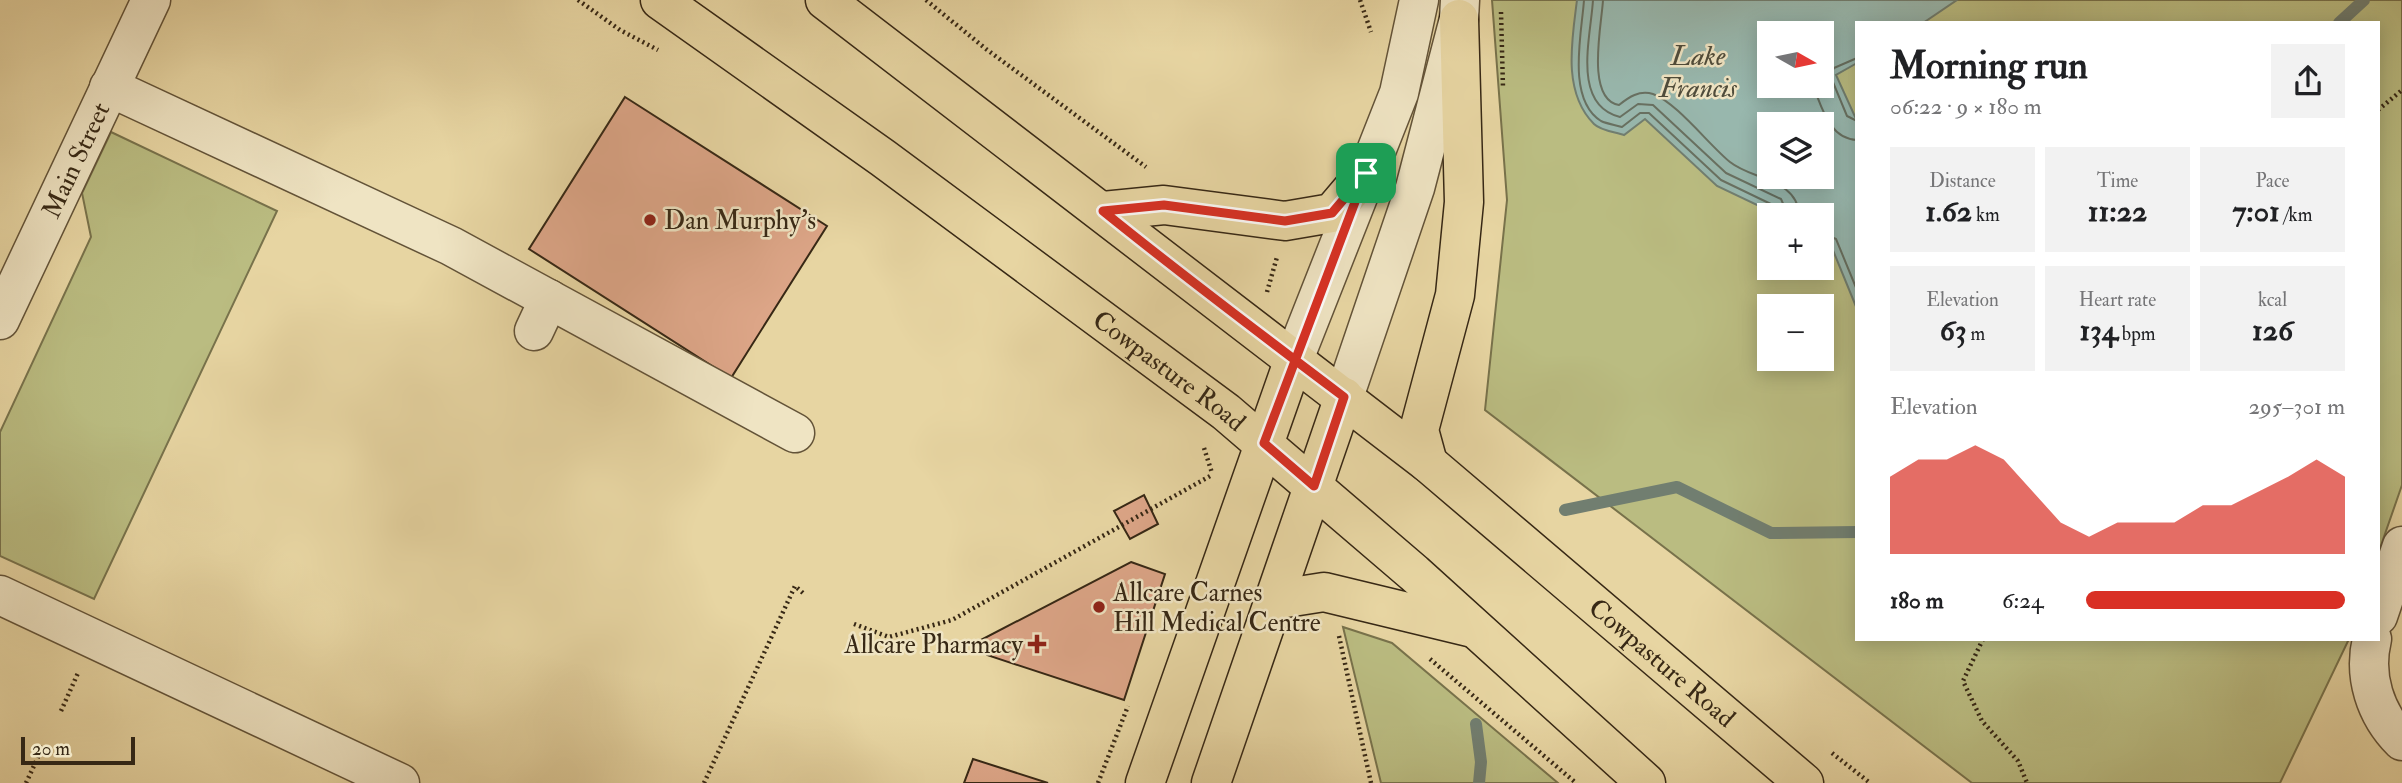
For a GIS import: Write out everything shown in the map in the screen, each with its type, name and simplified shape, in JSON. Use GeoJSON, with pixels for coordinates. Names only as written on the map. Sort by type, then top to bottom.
{"type":"FeatureCollection","features":[{"type":"Feature","properties":{"kind":"main road","name":"Cowpasture Road"},"geometry":{"type":"LineString","coordinates":[[660,0],[883,158],[1226,412],[1476,629],[1646,783]]}},
{"type":"Feature","properties":{"kind":"main road","name":"Cowpasture Road"},"geometry":{"type":"LineString","coordinates":[[825,0],[1428,463],[1804,783]]}},
{"type":"Feature","properties":{"kind":"main road"},"geometry":{"type":"LineString","coordinates":[[1428,463],[1419,429],[1455,295],[1464,202],[1460,10]]}},
{"type":"Feature","properties":{"kind":"main road"},"geometry":{"type":"LineString","coordinates":[[1103,211],[1164,205],[1285,221],[1332,213],[1366,173]]}},
{"type":"Feature","properties":{"kind":"main road"},"geometry":{"type":"LineString","coordinates":[[1145,783],[1294,359]]}},
{"type":"Feature","properties":{"kind":"main road"},"geometry":{"type":"LineString","coordinates":[[1213,773],[1344,397]]}},
{"type":"Feature","properties":{"kind":"main road"},"geometry":{"type":"LineString","coordinates":[[1273,600],[1324,592],[1476,629]]}},
{"type":"Feature","properties":{"kind":"street","name":"Main Street"},"geometry":{"type":"LineString","coordinates":[[0,320],[151,0]]}},
{"type":"Feature","properties":{"kind":"street"},"geometry":{"type":"LineString","coordinates":[[1294,359],[1399,93],[1419,0]]}},
{"type":"Feature","properties":{"kind":"street"},"geometry":{"type":"LineString","coordinates":[[1344,397],[1415,188],[1460,10]]}},
{"type":"Feature","properties":{"kind":"street"},"geometry":{"type":"LineString","coordinates":[[109,87],[451,246],[542,315],[795,433]]}},
{"type":"Feature","properties":{"kind":"street"},"geometry":{"type":"LineString","coordinates":[[2380,610],[2402,546]]}},
{"type":"Feature","properties":{"kind":"street"},"geometry":{"type":"LineString","coordinates":[[0,595],[400,783]]}},
{"type":"Feature","properties":{"kind":"street"},"geometry":{"type":"LineString","coordinates":[[2372,641],[2369,672],[2375,703],[2402,741]]}},
{"type":"Feature","properties":{"kind":"path"},"geometry":{"type":"LineString","coordinates":[[926,0],[986,50],[1141,166],[1155,169]]}},
{"type":"Feature","properties":{"kind":"path"},"geometry":{"type":"LineString","coordinates":[[1360,0],[1372,34]]}},
{"type":"Feature","properties":{"kind":"path"},"geometry":{"type":"LineString","coordinates":[[2380,108],[2402,90]]}},
{"type":"Feature","properties":{"kind":"path"},"geometry":{"type":"LineString","coordinates":[[854,624],[889,637],[952,620],[1213,474]]}},
{"type":"Feature","properties":{"kind":"path"},"geometry":{"type":"LineString","coordinates":[[704,783],[795,586],[803,593]]}},
{"type":"Feature","properties":{"kind":"path"},"geometry":{"type":"LineString","coordinates":[[1338,631],[1371,783]]}},
{"type":"Feature","properties":{"kind":"path"},"geometry":{"type":"LineString","coordinates":[[1982,641],[1963,681],[1982,722],[2018,761],[2027,783]]}},
{"type":"Feature","properties":{"kind":"path"},"geometry":{"type":"LineString","coordinates":[[1421,652],[1576,783]]}},
{"type":"Feature","properties":{"kind":"path"},"geometry":{"type":"LineString","coordinates":[[61,711],[79,669]]}},
{"type":"Feature","properties":{"kind":"path"},"geometry":{"type":"LineString","coordinates":[[26,783],[44,744]]}},
{"type":"Feature","properties":{"kind":"green space"},"geometry":{"type":"Polygon","coordinates":[[[1492,0],[2402,0],[2402,485],[2380,548],[2380,21],[1855,21],[1855,641],[2348,641],[2280,783],[1972,783],[1485,410],[1507,200],[1492,0]]]}},
{"type":"Feature","properties":{"kind":"green space"},"geometry":{"type":"Polygon","coordinates":[[[111,132],[277,211],[94,599],[0,556],[0,432],[91,237],[82,193],[111,132]]]}},
{"type":"Feature","properties":{"kind":"green space"},"geometry":{"type":"Polygon","coordinates":[[[1343,627],[1392,643],[1558,783],[1381,783],[1343,627]]]}},
{"type":"Feature","properties":{"kind":"water","name":"Lake Francis"},"geometry":{"type":"Polygon","coordinates":[[[1577,0],[1957,0],[1926,21],[1855,21],[1855,64],[1836,75],[1855,117],[1855,304],[1834,253],[1834,203],[1757,205],[1717,186],[1645,119],[1624,135],[1604,130],[1594,124],[1577,97],[1572,65],[1577,0]]]}},
{"type":"Feature","properties":{"kind":"building"},"geometry":{"type":"Polygon","coordinates":[[[625,97],[827,226],[731,378],[529,249],[625,97]]]}},
{"type":"Feature","properties":{"kind":"building"},"geometry":{"type":"Polygon","coordinates":[[[1144,495],[1158,524],[1130,539],[1114,511],[1144,495]]]}},
{"type":"Feature","properties":{"kind":"building","name":"Allcare Carnes Hill Medical Centre"},"geometry":{"type":"Polygon","coordinates":[[[1131,562],[1165,574],[1124,700],[987,655],[979,641],[1131,562]]]}},
{"type":"Feature","properties":{"kind":"building"},"geometry":{"type":"Polygon","coordinates":[[[973,759],[1048,783],[964,783],[973,759]]]}},
{"type":"Feature","properties":{"kind":"waterway"},"geometry":{"type":"LineString","coordinates":[[2341,21],[2364,0]]}},
{"type":"Feature","properties":{"kind":"waterway"},"geometry":{"type":"LineString","coordinates":[[1565,510],[1677,487],[1771,533],[1855,532]]}},
{"type":"Feature","properties":{"kind":"waterway"},"geometry":{"type":"LineString","coordinates":[[1476,724],[1481,762],[1479,783]]}},
{"type":"Feature","properties":{"kind":"place","name":"Dan Murphy's"},"geometry":{"type":"Point","coordinates":[650,220]}},
{"type":"Feature","properties":{"kind":"place","name":"Allcare Carnes Hill Medical Centre"},"geometry":{"type":"Point","coordinates":[1099,607]}},
{"type":"Feature","properties":{"kind":"place","name":"Allcare Pharmacy"},"geometry":{"type":"Point","coordinates":[1037,644]}},
{"type":"Feature","properties":{"kind":"route"},"geometry":{"type":"LineString","coordinates":[[1366,173],[1294,359],[1264,443],[1314,486],[1344,397],[1294,359],[1253,330],[1103,211],[1164,205],[1285,221],[1332,213],[1366,173]]}}]}
